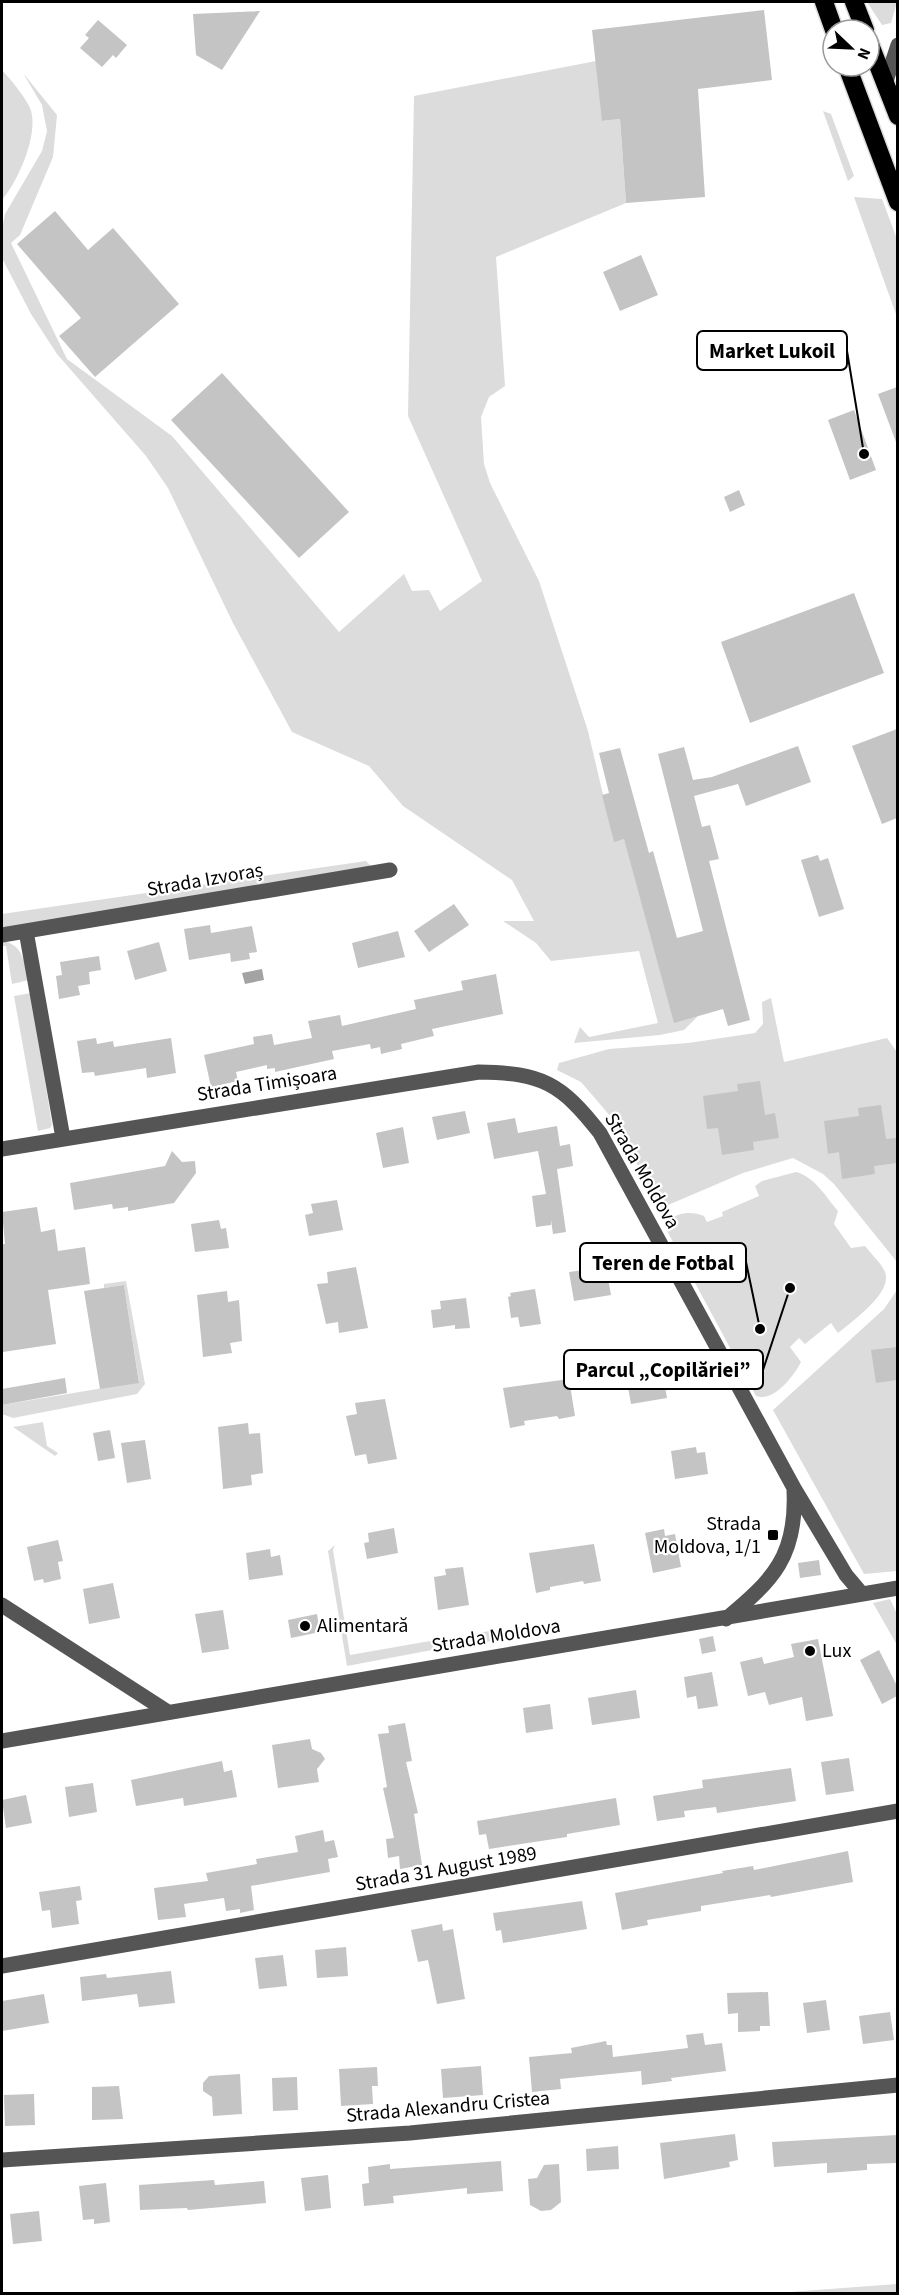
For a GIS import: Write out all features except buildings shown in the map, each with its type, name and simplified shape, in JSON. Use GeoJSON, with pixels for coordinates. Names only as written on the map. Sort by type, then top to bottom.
{"type":"FeatureCollection","features":[{"type":"Feature","properties":{"kind":"highway"},"geometry":{"type":"LineString","coordinates":[[824,2],[830,18]]}},
{"type":"Feature","properties":{"kind":"highway"},"geometry":{"type":"LineString","coordinates":[[854,2],[860,18]]}},
{"type":"Feature","properties":{"kind":"highway"},"geometry":{"type":"LineString","coordinates":[[881,74],[897,117]]}},
{"type":"Feature","properties":{"kind":"highway"},"geometry":{"type":"LineString","coordinates":[[852,78],[897,201]]}},
{"type":"Feature","properties":{"kind":"street"},"geometry":{"type":"LineString","coordinates":[[885,84],[897,45]]}},
{"type":"Feature","properties":{"kind":"street","name":"Strada Izvoraș"},"geometry":{"type":"LineString","coordinates":[[2,935],[390,870]]}},
{"type":"Feature","properties":{"kind":"street"},"geometry":{"type":"LineString","coordinates":[[26,931],[63,1138]]}},
{"type":"Feature","properties":{"kind":"street","name":"Strada Timișoara"},"geometry":{"type":"LineString","coordinates":[[2,1149],[479,1072],[518,1073],[539,1079]]}},
{"type":"Feature","properties":{"kind":"street","name":"Strada Moldova"},"geometry":{"type":"LineString","coordinates":[[539,1079],[559,1090],[582,1110],[600,1133],[794,1488],[846,1575],[862,1594]]}},
{"type":"Feature","properties":{"kind":"street","name":"Strada Moldova"},"geometry":{"type":"LineString","coordinates":[[725,1619],[761,1590],[776,1570],[787,1547],[795,1520],[794,1488]]}},
{"type":"Feature","properties":{"kind":"street","name":"Strada Moldova"},"geometry":{"type":"LineString","coordinates":[[2,1741],[897,1588]]}},
{"type":"Feature","properties":{"kind":"street"},"geometry":{"type":"LineString","coordinates":[[2,1605],[168,1712]]}},
{"type":"Feature","properties":{"kind":"street","name":"Strada 31 August 1989"},"geometry":{"type":"LineString","coordinates":[[2,1966],[897,1812]]}},
{"type":"Feature","properties":{"kind":"street","name":"Strada Alexandru Cristea"},"geometry":{"type":"LineString","coordinates":[[2,2160],[410,2133],[897,2085]]}},
{"type":"Feature","properties":{"kind":"shaded area"},"geometry":{"type":"Polygon","coordinates":[[[867,2],[897,2],[891,23],[882,25],[881,18],[877,18],[867,2]]]}},
{"type":"Feature","properties":{"kind":"shaded area"},"geometry":{"type":"Polygon","coordinates":[[[596,61],[603,121],[620,119],[626,203],[496,257],[505,386],[489,397],[481,417],[484,464],[490,483],[539,581],[588,731],[614,841],[624,839],[698,1016],[684,1030],[660,1035],[574,1043],[580,1027],[589,1037],[658,1023],[639,951],[551,961],[536,943],[503,921],[534,921],[512,880],[403,806],[369,766],[292,732],[233,623],[168,488],[146,456],[57,354],[31,314],[2,258],[2,229],[5,214],[42,151],[47,131],[42,105],[23,73],[57,115],[53,157],[20,235],[11,243],[67,359],[172,436],[339,632],[404,574],[412,591],[429,590],[440,611],[482,581],[408,416],[414,96],[596,61]]]}},
{"type":"Feature","properties":{"kind":"shaded area"},"geometry":{"type":"Polygon","coordinates":[[[2,70],[30,108],[32,130],[21,169],[2,200],[2,70]]]}},
{"type":"Feature","properties":{"kind":"shaded area"},"geometry":{"type":"Polygon","coordinates":[[[823,111],[831,114],[854,176],[848,181],[823,111]]]}},
{"type":"Feature","properties":{"kind":"shaded area"},"geometry":{"type":"Polygon","coordinates":[[[854,197],[882,199],[897,239],[897,317],[854,197]]]}},
{"type":"Feature","properties":{"kind":"shaded area"},"geometry":{"type":"Polygon","coordinates":[[[366,861],[372,867],[2,928],[2,914],[366,861]]]}},
{"type":"Feature","properties":{"kind":"shaded area"},"geometry":{"type":"Polygon","coordinates":[[[2,941],[14,946],[22,955],[29,980],[12,984],[6,946],[2,946],[2,941]]]}},
{"type":"Feature","properties":{"kind":"shaded area"},"geometry":{"type":"Polygon","coordinates":[[[262,969],[264,980],[245,984],[242,973],[262,969]]]}},
{"type":"Feature","properties":{"kind":"shaded area"},"geometry":{"type":"Polygon","coordinates":[[[31,993],[52,1125],[50,1128],[38,1131],[14,996],[31,993]]]}},
{"type":"Feature","properties":{"kind":"shaded area"},"geometry":{"type":"Polygon","coordinates":[[[771,998],[784,1062],[887,1038],[897,1052],[897,1262],[834,1184],[823,1174],[793,1158],[743,1173],[661,1208],[611,1117],[581,1082],[557,1070],[559,1063],[609,1049],[688,1043],[755,1033],[763,1024],[762,1002],[771,998]]]}},
{"type":"Feature","properties":{"kind":"shaded area"},"geometry":{"type":"Polygon","coordinates":[[[796,1172],[809,1178],[824,1194],[838,1211],[834,1224],[851,1248],[865,1246],[884,1269],[886,1280],[883,1289],[870,1306],[838,1333],[831,1323],[805,1344],[799,1338],[790,1347],[801,1362],[798,1368],[776,1392],[769,1396],[756,1396],[666,1229],[668,1221],[681,1214],[699,1214],[704,1216],[707,1222],[723,1216],[722,1212],[759,1196],[755,1186],[762,1181],[796,1172]]]}},
{"type":"Feature","properties":{"kind":"shaded area"},"geometry":{"type":"Polygon","coordinates":[[[126,1281],[145,1384],[137,1394],[13,1418],[2,1414],[2,1405],[139,1382],[124,1285],[104,1288],[104,1284],[126,1281]]]}},
{"type":"Feature","properties":{"kind":"shaded area"},"geometry":{"type":"Polygon","coordinates":[[[897,1290],[897,1571],[864,1574],[773,1410],[884,1309],[897,1290]]]}},
{"type":"Feature","properties":{"kind":"shaded area"},"geometry":{"type":"Polygon","coordinates":[[[43,1422],[47,1446],[58,1453],[55,1456],[13,1427],[43,1422]]]}},
{"type":"Feature","properties":{"kind":"shaded area"},"geometry":{"type":"Polygon","coordinates":[[[335,1545],[333,1550],[350,1655],[447,1638],[448,1647],[347,1666],[328,1551],[335,1545]]]}},
{"type":"Feature","properties":{"kind":"shaded area"},"geometry":{"type":"Polygon","coordinates":[[[890,1599],[897,1614],[897,1645],[873,1603],[890,1599]]]}},
{"type":"Feature","properties":{"kind":"shaded area"},"geometry":{"type":"Polygon","coordinates":[[[497,1630],[496,1640],[472,1645],[470,1634],[497,1630]]]}},
{"type":"Feature","properties":{"kind":"shaded area"},"geometry":{"type":"Polygon","coordinates":[[[897,2284],[897,2293],[776,2293],[897,2284]]]}},
{"type":"Feature","properties":{"kind":"place","name":"Market Lukoil"},"geometry":{"type":"Point","coordinates":[864,454]}},
{"type":"Feature","properties":{"kind":"place","name":"Parcul „Copilăriei”"},"geometry":{"type":"Point","coordinates":[790,1288]}},
{"type":"Feature","properties":{"kind":"place","name":"Teren de Fotbal"},"geometry":{"type":"Point","coordinates":[760,1329]}},
{"type":"Feature","properties":{"kind":"place","name":"Strada Moldova, 1/1"},"geometry":{"type":"Point","coordinates":[773,1535]}},
{"type":"Feature","properties":{"kind":"place","name":"Alimentară"},"geometry":{"type":"Point","coordinates":[305,1626]}},
{"type":"Feature","properties":{"kind":"place","name":"Lux"},"geometry":{"type":"Point","coordinates":[810,1651]}}]}
